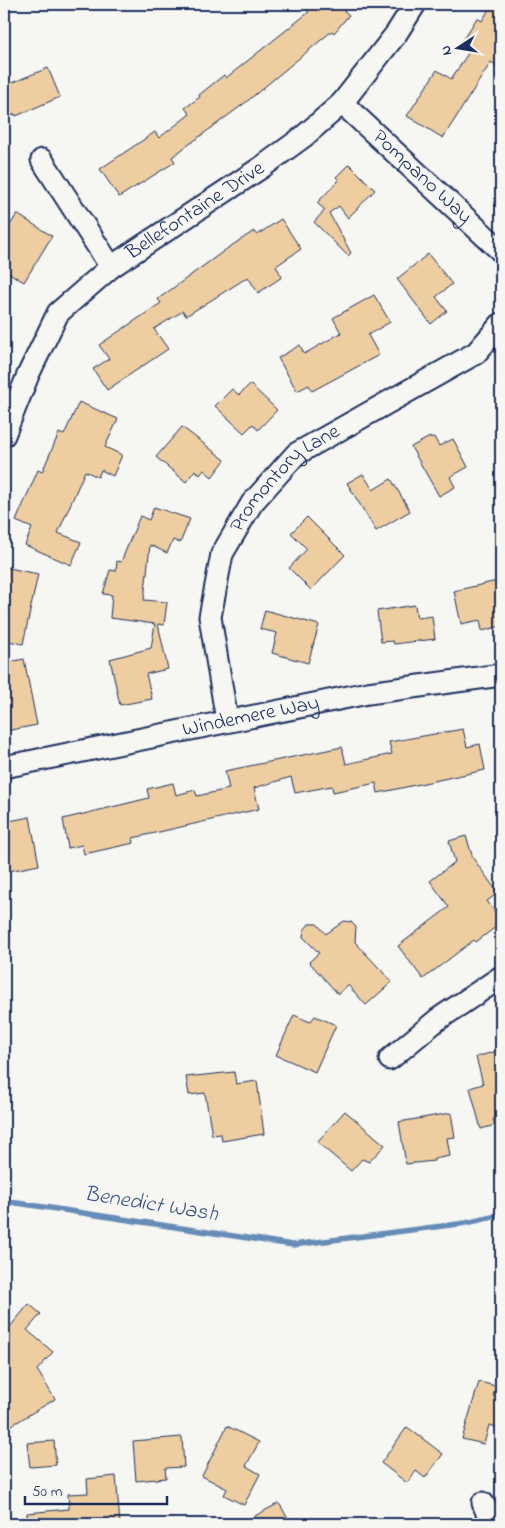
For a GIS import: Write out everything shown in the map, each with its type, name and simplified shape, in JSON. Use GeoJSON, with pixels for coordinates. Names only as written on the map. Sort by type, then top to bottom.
{"type":"FeatureCollection","features":[{"type":"Feature","properties":{"kind":"street","name":"Bellefontaine Drive"},"geometry":{"type":"LineString","coordinates":[[4,435],[28,375],[58,313],[111,267],[262,168],[303,138],[342,103],[396,34],[415,4]]}},
{"type":"Feature","properties":{"kind":"street","name":"Pompano Way"},"geometry":{"type":"LineString","coordinates":[[342,103],[501,251]]}},
{"type":"Feature","properties":{"kind":"street"},"geometry":{"type":"LineString","coordinates":[[42,160],[111,267]]}},
{"type":"Feature","properties":{"kind":"street","name":"Promontory Lane"},"geometry":{"type":"LineString","coordinates":[[227,721],[210,617],[222,554],[252,503],[296,454],[476,353],[501,324]]}},
{"type":"Feature","properties":{"kind":"street","name":"Windemere Way"},"geometry":{"type":"LineString","coordinates":[[4,767],[368,692],[501,676]]}},
{"type":"Feature","properties":{"kind":"street"},"geometry":{"type":"LineString","coordinates":[[390,1059],[437,1020],[501,977]]}},
{"type":"Feature","properties":{"kind":"street"},"geometry":{"type":"LineString","coordinates":[[483,1503],[492,1524]]}},
{"type":"Feature","properties":{"kind":"building"},"geometry":{"type":"Polygon","coordinates":[[[299,4],[336,4],[349,15],[334,33],[332,31],[245,103],[172,157],[175,162],[119,197],[100,169],[155,132],[159,138],[190,114],[185,108],[200,97],[199,95],[224,75],[226,78],[309,12],[299,4]]]}},
{"type":"Feature","properties":{"kind":"building"},"geometry":{"type":"Polygon","coordinates":[[[492,4],[501,4],[501,69],[491,62],[443,138],[407,116],[437,70],[451,79],[471,49],[461,43],[477,18],[482,21],[492,4]]]}},
{"type":"Feature","properties":{"kind":"building"},"geometry":{"type":"Polygon","coordinates":[[[48,68],[60,97],[16,116],[15,114],[4,119],[4,86],[48,68]]]}},
{"type":"Feature","properties":{"kind":"building"},"geometry":{"type":"Polygon","coordinates":[[[349,164],[375,190],[348,218],[339,206],[329,213],[351,253],[348,256],[314,222],[325,210],[317,203],[339,180],[336,177],[349,164]]]}},
{"type":"Feature","properties":{"kind":"building"},"geometry":{"type":"Polygon","coordinates":[[[17,214],[52,236],[24,282],[4,270],[4,235],[17,214]]]}},
{"type":"Feature","properties":{"kind":"building"},"geometry":{"type":"Polygon","coordinates":[[[281,219],[301,249],[276,266],[282,277],[258,293],[248,277],[186,316],[183,311],[154,329],[168,349],[107,390],[93,369],[109,359],[99,345],[161,303],[158,299],[228,248],[254,231],[257,235],[281,219]]]}},
{"type":"Feature","properties":{"kind":"building"},"geometry":{"type":"Polygon","coordinates":[[[428,254],[452,284],[436,297],[447,311],[431,324],[397,279],[428,254]]]}},
{"type":"Feature","properties":{"kind":"building"},"geometry":{"type":"Polygon","coordinates":[[[374,295],[390,322],[368,335],[379,355],[312,391],[309,385],[297,391],[278,358],[300,345],[304,354],[341,333],[333,318],[374,295]]]}},
{"type":"Feature","properties":{"kind":"building"},"geometry":{"type":"Polygon","coordinates":[[[250,384],[277,410],[258,430],[253,424],[244,433],[215,406],[232,389],[239,395],[250,384]]]}},
{"type":"Feature","properties":{"kind":"building"},"geometry":{"type":"Polygon","coordinates":[[[79,402],[118,419],[105,447],[122,455],[113,476],[101,470],[98,477],[85,471],[58,533],[81,542],[71,565],[25,545],[32,528],[16,521],[38,470],[42,472],[59,433],[64,435],[79,402]]]}},
{"type":"Feature","properties":{"kind":"building"},"geometry":{"type":"Polygon","coordinates":[[[182,427],[225,460],[212,477],[204,470],[200,475],[195,470],[186,482],[156,457],[182,427]]]}},
{"type":"Feature","properties":{"kind":"building"},"geometry":{"type":"Polygon","coordinates":[[[430,437],[431,439],[434,437],[439,446],[453,439],[468,467],[450,477],[455,487],[439,496],[411,447],[430,437]]]}},
{"type":"Feature","properties":{"kind":"building"},"geometry":{"type":"Polygon","coordinates":[[[363,474],[373,490],[391,479],[410,511],[376,531],[347,483],[363,474]]]}},
{"type":"Feature","properties":{"kind":"building"},"geometry":{"type":"Polygon","coordinates":[[[154,507],[190,519],[180,543],[173,540],[167,553],[150,545],[144,600],[167,602],[164,625],[158,624],[168,669],[146,674],[152,699],[120,705],[110,659],[151,648],[155,624],[110,618],[112,595],[103,594],[110,570],[116,571],[117,561],[121,562],[140,516],[149,520],[154,507]]]}},
{"type":"Feature","properties":{"kind":"building"},"geometry":{"type":"Polygon","coordinates":[[[307,517],[345,555],[311,590],[289,568],[307,549],[291,533],[307,517]]]}},
{"type":"Feature","properties":{"kind":"building"},"geometry":{"type":"Polygon","coordinates":[[[4,567],[38,574],[23,644],[4,640],[4,567]]]}},
{"type":"Feature","properties":{"kind":"building"},"geometry":{"type":"Polygon","coordinates":[[[497,581],[501,597],[501,626],[482,631],[480,620],[461,624],[454,591],[497,581]]]}},
{"type":"Feature","properties":{"kind":"building"},"geometry":{"type":"Polygon","coordinates":[[[415,605],[417,618],[432,616],[435,639],[394,644],[393,641],[381,642],[377,611],[415,605]]]}},
{"type":"Feature","properties":{"kind":"building"},"geometry":{"type":"Polygon","coordinates":[[[265,610],[319,625],[308,663],[272,653],[277,633],[260,629],[265,610]]]}},
{"type":"Feature","properties":{"kind":"building"},"geometry":{"type":"Polygon","coordinates":[[[24,659],[37,725],[6,731],[4,720],[4,663],[24,659]]]}},
{"type":"Feature","properties":{"kind":"building"},"geometry":{"type":"Polygon","coordinates":[[[463,729],[467,747],[480,744],[485,770],[378,793],[376,783],[333,792],[332,786],[295,793],[291,777],[254,788],[259,809],[133,838],[134,843],[84,854],[82,845],[68,848],[63,819],[149,798],[147,789],[173,783],[176,795],[195,790],[197,796],[229,789],[225,771],[342,747],[346,764],[392,754],[389,742],[463,729]]]}},
{"type":"Feature","properties":{"kind":"building"},"geometry":{"type":"Polygon","coordinates":[[[30,817],[39,865],[4,872],[4,822],[30,817]]]}},
{"type":"Feature","properties":{"kind":"building"},"geometry":{"type":"Polygon","coordinates":[[[466,836],[473,858],[498,893],[487,901],[501,919],[501,923],[476,942],[474,940],[423,979],[398,946],[449,907],[430,881],[455,862],[449,841],[466,836]]]}},
{"type":"Feature","properties":{"kind":"building"},"geometry":{"type":"Polygon","coordinates":[[[344,921],[351,922],[356,927],[355,942],[392,982],[366,1005],[348,985],[338,994],[309,962],[319,953],[303,937],[304,930],[309,924],[317,924],[326,934],[344,921]]]}},
{"type":"Feature","properties":{"kind":"building"},"geometry":{"type":"Polygon","coordinates":[[[294,1015],[310,1022],[315,1016],[336,1025],[315,1072],[276,1055],[294,1015]]]}},
{"type":"Feature","properties":{"kind":"building"},"geometry":{"type":"Polygon","coordinates":[[[501,1050],[501,1117],[493,1119],[495,1125],[481,1129],[470,1088],[483,1084],[476,1057],[501,1050]]]}},
{"type":"Feature","properties":{"kind":"building"},"geometry":{"type":"Polygon","coordinates":[[[234,1072],[236,1084],[257,1081],[264,1134],[222,1141],[221,1134],[212,1135],[205,1093],[189,1095],[186,1077],[234,1072]]]}},
{"type":"Feature","properties":{"kind":"building"},"geometry":{"type":"Polygon","coordinates":[[[345,1111],[385,1145],[369,1162],[362,1159],[351,1171],[317,1142],[345,1111]]]}},
{"type":"Feature","properties":{"kind":"building"},"geometry":{"type":"Polygon","coordinates":[[[451,1113],[455,1137],[447,1138],[450,1156],[434,1159],[434,1161],[406,1164],[399,1122],[451,1113]]]}},
{"type":"Feature","properties":{"kind":"building"},"geometry":{"type":"Polygon","coordinates":[[[29,1304],[41,1314],[27,1330],[53,1352],[37,1370],[55,1399],[4,1430],[4,1334],[29,1304]]]}},
{"type":"Feature","properties":{"kind":"building"},"geometry":{"type":"Polygon","coordinates":[[[479,1382],[496,1386],[493,1396],[501,1398],[501,1428],[489,1425],[484,1444],[462,1439],[479,1382]]]}},
{"type":"Feature","properties":{"kind":"building"},"geometry":{"type":"Polygon","coordinates":[[[227,1426],[259,1442],[246,1466],[260,1474],[244,1505],[224,1495],[227,1489],[202,1476],[227,1426]]]}},
{"type":"Feature","properties":{"kind":"building"},"geometry":{"type":"Polygon","coordinates":[[[407,1427],[443,1454],[425,1478],[416,1471],[407,1483],[381,1463],[407,1427]]]}},
{"type":"Feature","properties":{"kind":"building"},"geometry":{"type":"Polygon","coordinates":[[[182,1437],[184,1467],[165,1468],[166,1478],[136,1481],[133,1441],[182,1437]]]}},
{"type":"Feature","properties":{"kind":"building"},"geometry":{"type":"Polygon","coordinates":[[[54,1441],[56,1465],[30,1467],[27,1443],[54,1441]]]}},
{"type":"Feature","properties":{"kind":"building"},"geometry":{"type":"Polygon","coordinates":[[[116,1476],[120,1524],[27,1524],[27,1513],[69,1509],[68,1494],[88,1493],[87,1479],[116,1476]]]}},
{"type":"Feature","properties":{"kind":"building"},"geometry":{"type":"Polygon","coordinates":[[[279,1503],[291,1524],[240,1524],[279,1503]]]}},
{"type":"Feature","properties":{"kind":"waterway","name":"Benedict Wash"},"geometry":{"type":"LineString","coordinates":[[4,1201],[293,1245],[466,1223],[501,1215]]}}]}
